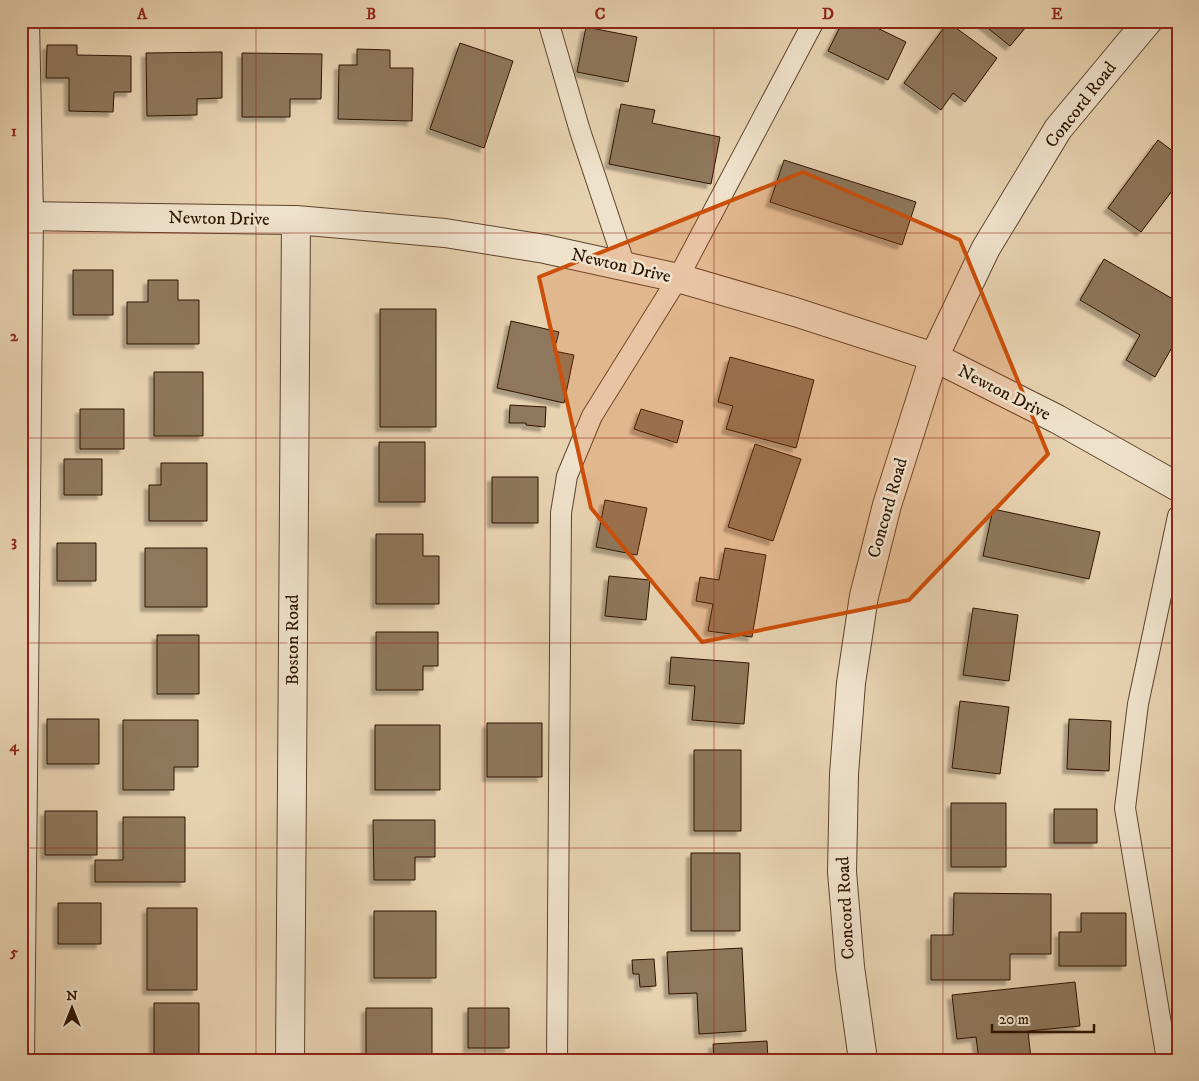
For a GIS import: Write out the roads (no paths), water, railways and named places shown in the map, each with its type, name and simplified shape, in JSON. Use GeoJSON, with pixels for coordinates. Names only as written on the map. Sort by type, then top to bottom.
{"type":"FeatureCollection","features":[{"type":"Feature","properties":{"kind":"street","name":"Concord Road"},"geometry":{"type":"LineString","coordinates":[[863,1060],[850,967],[842,872],[844,774],[851,683],[864,596],[887,505],[934,357],[986,248],[1058,129],[1148,21]]}},
{"type":"Feature","properties":{"kind":"street","name":"Newton Drive"},"geometry":{"type":"LineString","coordinates":[[27,216],[296,220],[445,233],[545,249],[678,278],[795,312],[934,357],[1057,419],[1178,488]]}},
{"type":"Feature","properties":{"kind":"street","name":"Boston Road"},"geometry":{"type":"LineString","coordinates":[[290,1060],[296,220]]}},
{"type":"Feature","properties":{"kind":"lane"},"geometry":{"type":"LineString","coordinates":[[24,1060],[29,21]]}},
{"type":"Feature","properties":{"kind":"lane"},"geometry":{"type":"LineString","coordinates":[[548,21],[580,131],[625,266]]}},
{"type":"Feature","properties":{"kind":"lane"},"geometry":{"type":"LineString","coordinates":[[557,1060],[561,513],[567,476],[592,416],[678,278],[814,21]]}},
{"type":"Feature","properties":{"kind":"lane"},"geometry":{"type":"LineString","coordinates":[[1167,1060],[1125,808],[1138,704],[1178,516]]}}]}
